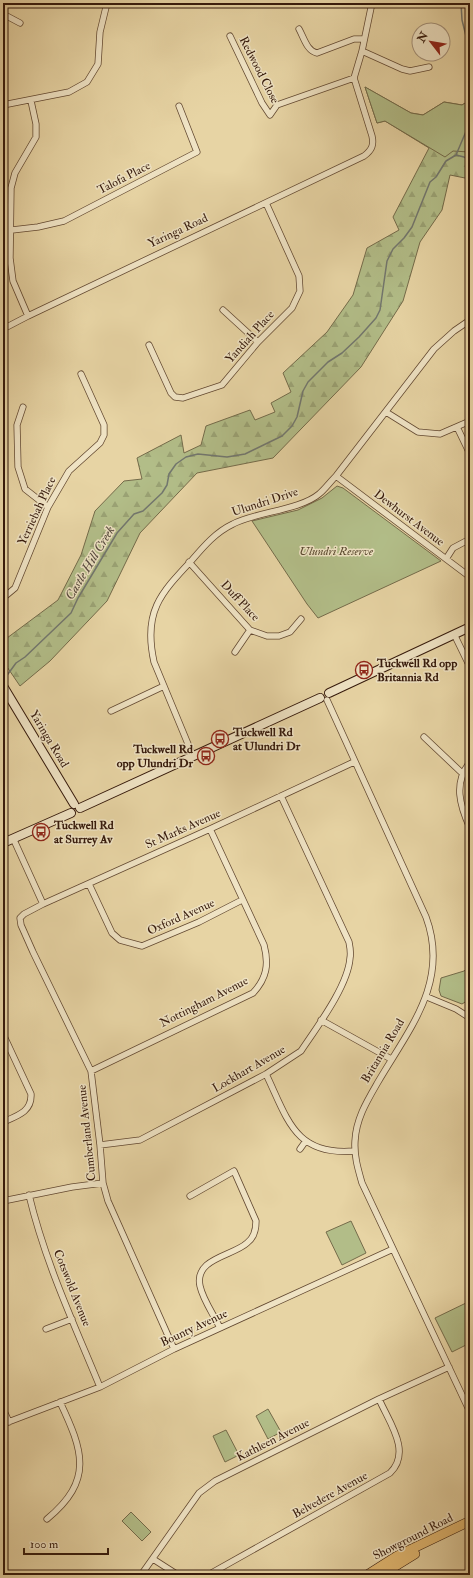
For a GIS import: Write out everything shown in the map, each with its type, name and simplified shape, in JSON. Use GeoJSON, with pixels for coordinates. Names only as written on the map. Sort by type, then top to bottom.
{"type":"FeatureCollection","features":[{"type":"Feature","properties":{"kind":"main road","name":"Showground Road"},"geometry":{"type":"LineString","coordinates":[[367,1575],[397,1556],[470,1521]]}},
{"type":"Feature","properties":{"kind":"main road","name":"Showground Road"},"geometry":{"type":"LineString","coordinates":[[381,1575],[418,1552],[470,1527]]}},
{"type":"Feature","properties":{"kind":"street"},"geometry":{"type":"LineString","coordinates":[[3,106],[69,92],[79,88],[93,75],[98,64],[100,32],[107,3]]}},
{"type":"Feature","properties":{"kind":"street"},"geometry":{"type":"LineString","coordinates":[[354,78],[362,51],[372,3]]}},
{"type":"Feature","properties":{"kind":"street"},"geometry":{"type":"LineString","coordinates":[[3,14],[20,23]]}},
{"type":"Feature","properties":{"kind":"street"},"geometry":{"type":"LineString","coordinates":[[299,29],[308,48],[312,52],[317,53],[354,39],[364,39]]}},
{"type":"Feature","properties":{"kind":"street","name":"Redwood Close"},"geometry":{"type":"LineString","coordinates":[[230,36],[262,103],[270,115],[277,106],[354,78]]}},
{"type":"Feature","properties":{"kind":"street"},"geometry":{"type":"LineString","coordinates":[[362,51],[402,69],[410,71],[429,67]]}},
{"type":"Feature","properties":{"kind":"street","name":"Yaringa Road"},"geometry":{"type":"LineString","coordinates":[[3,329],[364,156],[371,151],[373,144],[354,78]]}},
{"type":"Feature","properties":{"kind":"street"},"geometry":{"type":"LineString","coordinates":[[28,316],[13,281],[10,258],[12,230],[11,188],[15,172],[36,137],[36,124],[31,101]]}},
{"type":"Feature","properties":{"kind":"street","name":"Talofa Place"},"geometry":{"type":"LineString","coordinates":[[12,230],[38,227],[64,221],[198,152],[178,106]]}},
{"type":"Feature","properties":{"kind":"street","name":"Yandiah Place"},"geometry":{"type":"LineString","coordinates":[[149,345],[171,393],[175,397],[182,398],[222,385],[258,342],[292,308],[300,291],[298,276],[292,259],[266,203]]}},
{"type":"Feature","properties":{"kind":"street"},"geometry":{"type":"LineString","coordinates":[[3,258],[10,258]]}},
{"type":"Feature","properties":{"kind":"street"},"geometry":{"type":"LineString","coordinates":[[223,310],[258,342]]}},
{"type":"Feature","properties":{"kind":"street","name":"Ulundri Drive"},"geometry":{"type":"LineString","coordinates":[[193,756],[151,651],[150,639],[153,612],[163,592],[208,541],[232,524],[246,518],[291,506],[318,495],[336,476],[434,349],[454,331],[470,320]]}},
{"type":"Feature","properties":{"kind":"street","name":"Yerriebah Place"},"geometry":{"type":"LineString","coordinates":[[3,598],[15,588],[48,507],[69,471],[100,443],[104,435],[104,425],[81,374]]}},
{"type":"Feature","properties":{"kind":"street"},"geometry":{"type":"LineString","coordinates":[[23,407],[17,425],[18,467],[25,489],[48,507]]}},
{"type":"Feature","properties":{"kind":"street"},"geometry":{"type":"LineString","coordinates":[[386,412],[418,432],[440,434],[470,421]]}},
{"type":"Feature","properties":{"kind":"street"},"geometry":{"type":"LineString","coordinates":[[457,427],[469,452]]}},
{"type":"Feature","properties":{"kind":"street","name":"Dewhurst Avenue"},"geometry":{"type":"LineString","coordinates":[[336,476],[470,577]]}},
{"type":"Feature","properties":{"kind":"street"},"geometry":{"type":"LineString","coordinates":[[446,559],[453,548],[470,539]]}},
{"type":"Feature","properties":{"kind":"street","name":"Duff Place"},"geometry":{"type":"LineString","coordinates":[[189,562],[250,630],[267,636],[279,636],[293,630],[301,618]]}},
{"type":"Feature","properties":{"kind":"street"},"geometry":{"type":"LineString","coordinates":[[3,843],[71,813],[77,814],[80,812],[77,806],[325,697],[470,627]]}},
{"type":"Feature","properties":{"kind":"street"},"geometry":{"type":"LineString","coordinates":[[235,652],[250,630]]}},
{"type":"Feature","properties":{"kind":"street"},"geometry":{"type":"LineString","coordinates":[[454,634],[470,667]]}},
{"type":"Feature","properties":{"kind":"street","name":"Yaringa Road"},"geometry":{"type":"LineString","coordinates":[[3,686],[77,806]]}},
{"type":"Feature","properties":{"kind":"street"},"geometry":{"type":"LineString","coordinates":[[111,711],[164,686]]}},
{"type":"Feature","properties":{"kind":"street","name":"Britannia Road"},"geometry":{"type":"LineString","coordinates":[[325,697],[428,924],[434,955],[433,972],[427,997],[362,1112],[356,1132],[354,1151],[362,1183],[470,1412]]}},
{"type":"Feature","properties":{"kind":"street"},"geometry":{"type":"LineString","coordinates":[[424,737],[462,773]]}},
{"type":"Feature","properties":{"kind":"street","name":"St Marks Avenue"},"geometry":{"type":"LineString","coordinates":[[20,917],[43,904],[354,762]]}},
{"type":"Feature","properties":{"kind":"street"},"geometry":{"type":"LineString","coordinates":[[470,762],[462,773],[459,792],[460,803],[470,828]]}},
{"type":"Feature","properties":{"kind":"street","name":"Lockhart Avenue"},"geometry":{"type":"LineString","coordinates":[[100,1145],[140,1140],[266,1074],[301,1051],[322,1020],[341,986],[348,971],[351,957],[349,942],[281,796]]}},
{"type":"Feature","properties":{"kind":"street","name":"Nottingham Avenue"},"geometry":{"type":"LineString","coordinates":[[91,1071],[253,992],[260,985],[265,976],[268,959],[264,945],[210,829]]}},
{"type":"Feature","properties":{"kind":"street"},"geometry":{"type":"LineString","coordinates":[[13,838],[43,904]]}},
{"type":"Feature","properties":{"kind":"street","name":"Oxford Avenue"},"geometry":{"type":"LineString","coordinates":[[89,884],[112,933],[120,940],[142,946],[199,922],[242,900]]}},
{"type":"Feature","properties":{"kind":"street","name":"Cumberland Avenue"},"geometry":{"type":"LineString","coordinates":[[20,917],[21,925],[33,952],[91,1071],[100,1145],[102,1183],[108,1201],[174,1349]]}},
{"type":"Feature","properties":{"kind":"street"},"geometry":{"type":"LineString","coordinates":[[427,997],[456,1009],[470,1018]]}},
{"type":"Feature","properties":{"kind":"street"},"geometry":{"type":"LineString","coordinates":[[322,1020],[392,1059]]}},
{"type":"Feature","properties":{"kind":"street"},"geometry":{"type":"LineString","coordinates":[[3,1034],[31,1094],[32,1101],[23,1113],[3,1122]]}},
{"type":"Feature","properties":{"kind":"street"},"geometry":{"type":"LineString","coordinates":[[266,1074],[294,1129],[304,1142],[328,1151],[354,1151]]}},
{"type":"Feature","properties":{"kind":"street"},"geometry":{"type":"LineString","coordinates":[[300,1149],[304,1142]]}},
{"type":"Feature","properties":{"kind":"street"},"geometry":{"type":"LineString","coordinates":[[190,1196],[234,1171],[256,1221],[256,1228],[252,1238],[247,1244],[209,1263],[201,1276],[200,1288],[220,1328]]}},
{"type":"Feature","properties":{"kind":"street"},"geometry":{"type":"LineString","coordinates":[[3,1201],[29,1195],[102,1183]]}},
{"type":"Feature","properties":{"kind":"street","name":"Cotswold Avenue"},"geometry":{"type":"LineString","coordinates":[[29,1195],[37,1230],[100,1387]]}},
{"type":"Feature","properties":{"kind":"street","name":"Bounty Avenue"},"geometry":{"type":"LineString","coordinates":[[6,1423],[100,1387],[174,1349],[393,1249]]}},
{"type":"Feature","properties":{"kind":"street"},"geometry":{"type":"LineString","coordinates":[[46,1329],[72,1319]]}},
{"type":"Feature","properties":{"kind":"street","name":"Kathleen Avenue"},"geometry":{"type":"LineString","coordinates":[[141,1575],[199,1493],[215,1481],[379,1399],[449,1367]]}},
{"type":"Feature","properties":{"kind":"street","name":"Belvedere Avenue"},"geometry":{"type":"LineString","coordinates":[[208,1575],[395,1469],[400,1458],[400,1447],[379,1399]]}},
{"type":"Feature","properties":{"kind":"street"},"geometry":{"type":"LineString","coordinates":[[47,1519],[63,1506],[74,1487],[81,1461],[76,1437],[60,1402]]}},
{"type":"Feature","properties":{"kind":"street"},"geometry":{"type":"LineString","coordinates":[[3,1409],[6,1423]]}},
{"type":"Feature","properties":{"kind":"street"},"geometry":{"type":"LineString","coordinates":[[153,1559],[178,1575]]}},
{"type":"Feature","properties":{"kind":"green space"},"geometry":{"type":"Polygon","coordinates":[[[365,87],[411,113],[423,115],[444,102],[462,105],[470,100],[470,179],[450,175],[442,210],[420,242],[403,301],[361,367],[273,458],[197,473],[140,533],[107,601],[50,661],[20,686],[3,661],[3,641],[58,600],[81,555],[95,511],[124,481],[142,479],[137,458],[181,435],[184,453],[201,445],[206,426],[250,410],[255,420],[275,412],[271,403],[291,392],[283,373],[327,332],[353,295],[367,248],[399,230],[393,217],[429,148],[385,121],[377,123],[365,87]]]}},
{"type":"Feature","properties":{"kind":"green space"},"geometry":{"type":"Polygon","coordinates":[[[365,87],[411,113],[423,115],[444,102],[462,105],[470,100],[470,154],[469,152],[453,151],[445,157],[385,121],[377,123],[365,87]]]}},
{"type":"Feature","properties":{"kind":"green space","name":"Ulundri Reserve"},"geometry":{"type":"Polygon","coordinates":[[[337,486],[343,488],[441,561],[318,618],[307,604],[252,521],[298,510],[322,498],[337,486]]]}},
{"type":"Feature","properties":{"kind":"green space"},"geometry":{"type":"Polygon","coordinates":[[[470,966],[470,999],[462,1004],[441,996],[439,990],[441,978],[464,971],[470,966]]]}},
{"type":"Feature","properties":{"kind":"green space"},"geometry":{"type":"Polygon","coordinates":[[[351,1221],[366,1253],[342,1265],[326,1232],[351,1221]]]}},
{"type":"Feature","properties":{"kind":"green space"},"geometry":{"type":"Polygon","coordinates":[[[466,1303],[470,1313],[470,1343],[452,1352],[435,1318],[466,1303]]]}},
{"type":"Feature","properties":{"kind":"green space"},"geometry":{"type":"Polygon","coordinates":[[[268,1409],[281,1432],[268,1439],[256,1416],[268,1409]]]}},
{"type":"Feature","properties":{"kind":"green space"},"geometry":{"type":"Polygon","coordinates":[[[226,1430],[239,1455],[225,1462],[213,1436],[226,1430]]]}},
{"type":"Feature","properties":{"kind":"green space"},"geometry":{"type":"Polygon","coordinates":[[[131,1512],[151,1532],[142,1541],[122,1521],[131,1512]]]}},
{"type":"Feature","properties":{"kind":"waterway"},"geometry":{"type":"LineString","coordinates":[[461,3],[462,20],[470,52]]}},
{"type":"Feature","properties":{"kind":"waterway"},"geometry":{"type":"LineString","coordinates":[[456,155],[470,122]]}},
{"type":"Feature","properties":{"kind":"waterway","name":"Castle Hill Creek"},"geometry":{"type":"LineString","coordinates":[[3,676],[8,674],[16,663],[25,657],[71,613],[78,598],[117,533],[134,514],[143,511],[162,493],[167,485],[169,474],[176,464],[186,457],[198,454],[227,457],[245,454],[282,436],[292,426],[297,417],[303,391],[308,382],[328,362],[342,353],[376,318],[380,310],[387,261],[393,249],[412,227],[430,182],[436,177],[446,161],[456,155],[464,157],[470,161]]}},
{"type":"Feature","properties":{"kind":"place","name":"Tuckwell Rd opp Britannia Rd"},"geometry":{"type":"Point","coordinates":[364,670]}},
{"type":"Feature","properties":{"kind":"place","name":"Tuckwell Rd at Ulundri Dr"},"geometry":{"type":"Point","coordinates":[220,739]}},
{"type":"Feature","properties":{"kind":"place","name":"Tuckwell Rd opp Ulundri Dr"},"geometry":{"type":"Point","coordinates":[206,756]}},
{"type":"Feature","properties":{"kind":"place","name":"Tuckwell Rd at Surrey Av"},"geometry":{"type":"Point","coordinates":[41,832]}}]}
